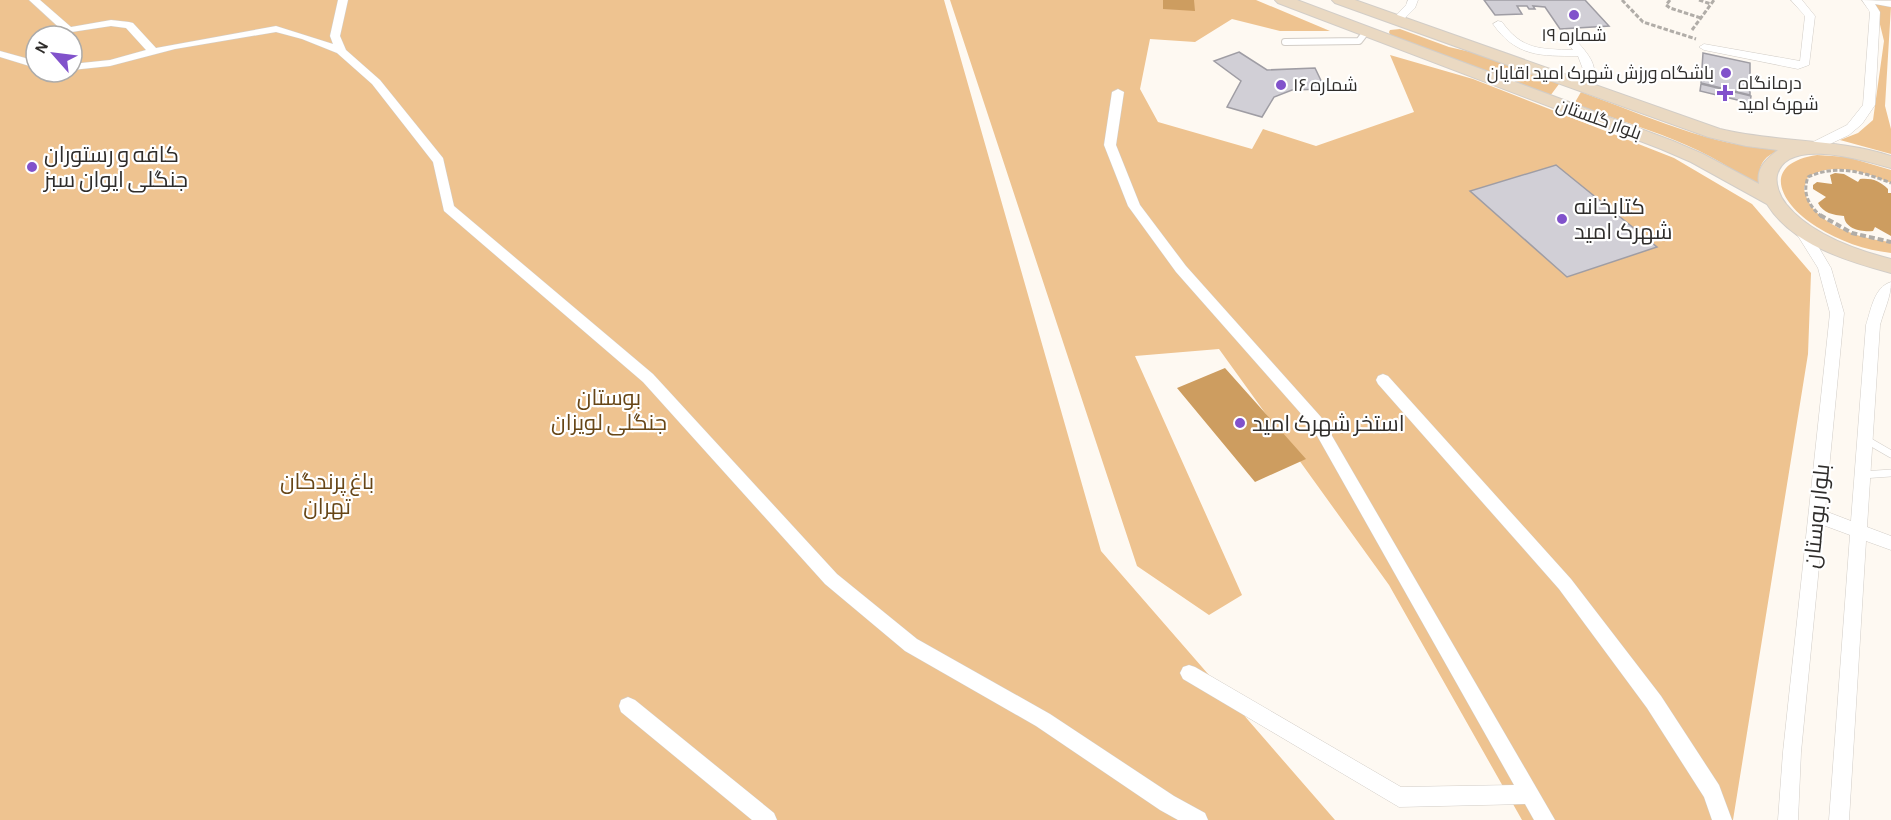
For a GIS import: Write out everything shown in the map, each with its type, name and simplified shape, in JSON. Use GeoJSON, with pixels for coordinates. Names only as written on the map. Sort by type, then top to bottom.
{"type":"FeatureCollection","features":[{"type":"Feature","properties":{"kind":"main road","name":"بلوار گلستان"},"geometry":{"type":"LineString","coordinates":[[1283,0],[1667,145],[1697,158],[1774,200]]}},
{"type":"Feature","properties":{"kind":"main road","name":"بلوار گلستان"},"geometry":{"type":"LineString","coordinates":[[1340,0],[1714,133],[1746,141],[1848,150],[1891,162]]}},
{"type":"Feature","properties":{"kind":"main road"},"geometry":{"type":"LineString","coordinates":[[1366,32],[1390,19]]}},
{"type":"Feature","properties":{"kind":"main road"},"geometry":{"type":"LineString","coordinates":[[1555,103],[1578,86]]}},
{"type":"Feature","properties":{"kind":"main road"},"geometry":{"type":"LineString","coordinates":[[1811,148],[1785,155],[1769,169],[1768,189],[1774,200],[1796,223],[1830,245],[1850,254],[1891,266]]}},
{"type":"Feature","properties":{"kind":"street"},"geometry":{"type":"LineString","coordinates":[[34,0],[69,31],[111,23],[129,25],[153,51]]}},
{"type":"Feature","properties":{"kind":"street"},"geometry":{"type":"LineString","coordinates":[[341,51],[335,36],[342,0]]}},
{"type":"Feature","properties":{"kind":"street"},"geometry":{"type":"LineString","coordinates":[[1390,19],[1411,6],[1413,0]]}},
{"type":"Feature","properties":{"kind":"street"},"geometry":{"type":"LineString","coordinates":[[1704,47],[1798,66],[1805,63],[1810,16],[1796,0]]}},
{"type":"Feature","properties":{"kind":"street"},"geometry":{"type":"LineString","coordinates":[[1868,0],[1891,4]]}},
{"type":"Feature","properties":{"kind":"street"},"geometry":{"type":"LineString","coordinates":[[1811,148],[1856,125],[1863,118],[1869,105],[1875,12],[1868,0]]}},
{"type":"Feature","properties":{"kind":"street"},"geometry":{"type":"LineString","coordinates":[[1498,24],[1506,37],[1523,48],[1545,52],[1578,46],[1591,71],[1578,86]]}},
{"type":"Feature","properties":{"kind":"street"},"geometry":{"type":"LineString","coordinates":[[84,66],[110,63],[153,51],[276,29],[306,37],[341,51],[376,82],[439,162],[448,208],[648,378],[831,579],[911,645],[1043,720],[1167,803],[1198,820]]}},
{"type":"Feature","properties":{"kind":"street"},"geometry":{"type":"LineString","coordinates":[[0,54],[24,61]]}},
{"type":"Feature","properties":{"kind":"street"},"geometry":{"type":"LineString","coordinates":[[1118,92],[1110,145],[1134,206],[1181,268],[1316,421],[1545,820]]}},
{"type":"Feature","properties":{"kind":"street","name":"بلوار بوستان"},"geometry":{"type":"LineString","coordinates":[[1788,820],[1792,752],[1837,313],[1832,282],[1817,252],[1796,223]]}},
{"type":"Feature","properties":{"kind":"street","name":"بلوار بوستان"},"geometry":{"type":"LineString","coordinates":[[1839,820],[1873,325],[1881,299],[1891,287]]}},
{"type":"Feature","properties":{"kind":"street"},"geometry":{"type":"LineString","coordinates":[[1383,380],[1565,584],[1654,702],[1712,792],[1722,820]]}},
{"type":"Feature","properties":{"kind":"street"},"geometry":{"type":"LineString","coordinates":[[1816,515],[1891,543]]}},
{"type":"Feature","properties":{"kind":"street"},"geometry":{"type":"LineString","coordinates":[[1189,673],[1399,797],[1529,794]]}},
{"type":"Feature","properties":{"kind":"street"},"geometry":{"type":"LineString","coordinates":[[628,706],[767,820]]}},
{"type":"Feature","properties":{"kind":"lane"},"geometry":{"type":"LineString","coordinates":[[1285,42],[1359,41],[1366,32]]}},
{"type":"Feature","properties":{"kind":"lane"},"geometry":{"type":"LineString","coordinates":[[1865,439],[1891,454]]}},
{"type":"Feature","properties":{"kind":"lane"},"geometry":{"type":"LineString","coordinates":[[1862,475],[1891,473]]}},
{"type":"Feature","properties":{"kind":"path"},"geometry":{"type":"LineString","coordinates":[[1670,0],[1666,5],[1670,8],[1701,18]]}},
{"type":"Feature","properties":{"kind":"path"},"geometry":{"type":"LineString","coordinates":[[1699,0],[1711,4]]}},
{"type":"Feature","properties":{"kind":"path"},"geometry":{"type":"LineString","coordinates":[[1692,30],[1714,0]]}},
{"type":"Feature","properties":{"kind":"path"},"geometry":{"type":"LineString","coordinates":[[1891,183],[1865,173],[1831,170],[1808,177],[1804,188],[1808,201],[1832,223],[1855,234],[1891,242]]}},
{"type":"Feature","properties":{"kind":"green space","name":"بوستان جنگلی لویزان"},"geometry":{"type":"Polygon","coordinates":[[[0,0],[944,0],[1101,551],[1335,820],[0,820],[0,0]]]}},
{"type":"Feature","properties":{"kind":"green space"},"geometry":{"type":"Polygon","coordinates":[[[950,0],[1256,0],[1330,31],[1280,31],[1232,19],[1195,42],[1150,39],[1140,89],[1158,122],[1252,149],[1263,129],[1316,146],[1414,112],[1390,55],[1473,79],[1674,158],[1752,204],[1811,273],[1808,354],[1733,820],[1522,820],[1389,585],[1219,349],[1135,356],[1242,595],[1209,615],[1137,566],[950,0]]]}},
{"type":"Feature","properties":{"kind":"green space"},"geometry":{"type":"Polygon","coordinates":[[[1875,4],[1891,6],[1885,106],[1891,129],[1891,154],[1840,140],[1858,133],[1873,120],[1884,41],[1875,4]]]}},
{"type":"Feature","properties":{"kind":"green space"},"geometry":{"type":"Polygon","coordinates":[[[1400,29],[1449,47],[1475,53],[1559,84],[1550,96],[1390,35],[1390,30],[1400,29]]]}},
{"type":"Feature","properties":{"kind":"green space"},"geometry":{"type":"Polygon","coordinates":[[[1581,92],[1704,136],[1755,148],[1781,150],[1767,157],[1760,168],[1764,195],[1722,163],[1698,151],[1649,130],[1574,104],[1581,92]]]}},
{"type":"Feature","properties":{"kind":"green space"},"geometry":{"type":"Polygon","coordinates":[[[1817,155],[1847,157],[1891,170],[1891,183],[1850,170],[1818,172],[1808,177],[1804,188],[1808,201],[1826,220],[1852,233],[1891,242],[1891,253],[1862,247],[1834,237],[1804,218],[1794,208],[1781,186],[1782,176],[1787,167],[1799,160],[1817,155]]]}},
{"type":"Feature","properties":{"kind":"shaded area"},"geometry":{"type":"Polygon","coordinates":[[[1163,0],[1194,0],[1195,11],[1163,9],[1163,0]]]}},
{"type":"Feature","properties":{"kind":"shaded area"},"geometry":{"type":"Polygon","coordinates":[[[1844,174],[1858,182],[1860,179],[1876,181],[1888,189],[1888,193],[1891,193],[1891,236],[1875,227],[1873,231],[1854,229],[1847,224],[1844,216],[1829,213],[1820,206],[1818,203],[1826,197],[1813,189],[1813,185],[1817,182],[1832,184],[1830,175],[1844,174]]]}},
{"type":"Feature","properties":{"kind":"shaded area","name":"استخر شهرک امید"},"geometry":{"type":"Polygon","coordinates":[[[1225,368],[1306,459],[1255,482],[1177,388],[1225,368]]]}},
{"type":"Feature","properties":{"kind":"building","name":"شماره ۱۹"},"geometry":{"type":"Polygon","coordinates":[[[1484,0],[1585,0],[1609,26],[1560,29],[1545,7],[1533,6],[1535,9],[1529,9],[1527,6],[1517,6],[1522,14],[1495,15],[1484,0]]]}},
{"type":"Feature","properties":{"kind":"building","name":"شماره ۱۶"},"geometry":{"type":"Polygon","coordinates":[[[1239,52],[1267,70],[1315,68],[1325,89],[1292,90],[1274,97],[1262,117],[1227,107],[1241,81],[1214,61],[1239,52]]]}},
{"type":"Feature","properties":{"kind":"building","name":"باشگاه ورزش شهرک امید اقایان"},"geometry":{"type":"Polygon","coordinates":[[[1703,53],[1750,63],[1750,95],[1701,83],[1703,53]]]}},
{"type":"Feature","properties":{"kind":"building","name":"درمانگاه شهرک امید"},"geometry":{"type":"Polygon","coordinates":[[[1701,84],[1751,96],[1750,103],[1700,91],[1701,84]]]}},
{"type":"Feature","properties":{"kind":"building","name":"کتابخانه شهرک امید"},"geometry":{"type":"Polygon","coordinates":[[[1556,165],[1657,247],[1567,277],[1470,191],[1556,165]]]}},
{"type":"Feature","properties":{"kind":"place","name":"شماره ۱۹"},"geometry":{"type":"Point","coordinates":[1574,15]}},
{"type":"Feature","properties":{"kind":"place","name":"باشگاه ورزش شهرک امید اقایان"},"geometry":{"type":"Point","coordinates":[1726,73]}},
{"type":"Feature","properties":{"kind":"place","name":"شماره ۱۶"},"geometry":{"type":"Point","coordinates":[1281,85]}},
{"type":"Feature","properties":{"kind":"place","name":"درمانگاه شهرک امید"},"geometry":{"type":"Point","coordinates":[1725,93]}},
{"type":"Feature","properties":{"kind":"place","name":"کافه و رستوران جنگلی ایوان سبز"},"geometry":{"type":"Point","coordinates":[32,167]}},
{"type":"Feature","properties":{"kind":"place","name":"کتابخانه شهرک امید"},"geometry":{"type":"Point","coordinates":[1562,219]}},
{"type":"Feature","properties":{"kind":"place","name":"استخر شهرک امید"},"geometry":{"type":"Point","coordinates":[1240,423]}},
{"type":"Feature","properties":{"kind":"park label","name":"باغ پرندگان تهران"},"geometry":{"type":"Point","coordinates":[327,494]}}]}
